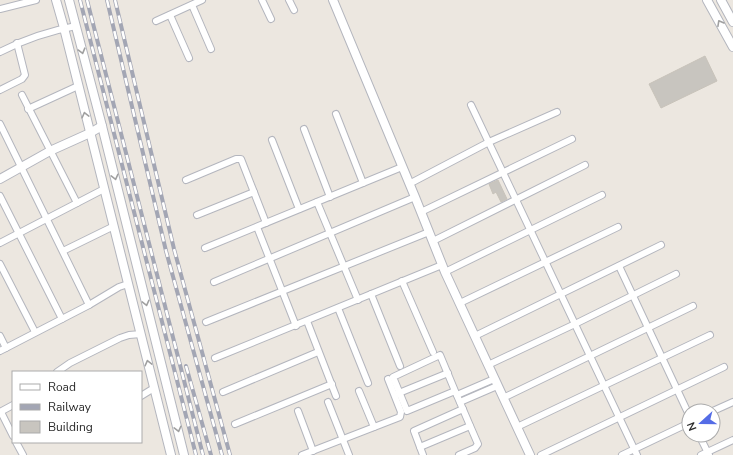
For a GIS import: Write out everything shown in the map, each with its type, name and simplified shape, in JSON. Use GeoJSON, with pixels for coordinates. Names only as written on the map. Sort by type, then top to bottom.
{"type":"FeatureCollection","features":[{"type":"Feature","properties":{"kind":"street"},"geometry":{"type":"LineString","coordinates":[[0,9],[36,0]]}},
{"type":"Feature","properties":{"kind":"street"},"geometry":{"type":"LineString","coordinates":[[56,0],[172,455]]}},
{"type":"Feature","properties":{"kind":"street"},"geometry":{"type":"LineString","coordinates":[[69,0],[184,455]]}},
{"type":"Feature","properties":{"kind":"street"},"geometry":{"type":"LineString","coordinates":[[182,0],[189,6],[211,49]]}},
{"type":"Feature","properties":{"kind":"street"},"geometry":{"type":"LineString","coordinates":[[156,21],[202,0]]}},
{"type":"Feature","properties":{"kind":"street"},"geometry":{"type":"LineString","coordinates":[[262,0],[271,19]]}},
{"type":"Feature","properties":{"kind":"street"},"geometry":{"type":"LineString","coordinates":[[289,0],[294,10]]}},
{"type":"Feature","properties":{"kind":"street"},"geometry":{"type":"LineString","coordinates":[[333,0],[444,268],[530,455]]}},
{"type":"Feature","properties":{"kind":"street"},"geometry":{"type":"LineString","coordinates":[[707,0],[733,46]]}},
{"type":"Feature","properties":{"kind":"street"},"geometry":{"type":"LineString","coordinates":[[721,0],[733,22]]}},
{"type":"Feature","properties":{"kind":"street"},"geometry":{"type":"LineString","coordinates":[[170,15],[189,58]]}},
{"type":"Feature","properties":{"kind":"street"},"geometry":{"type":"LineString","coordinates":[[0,52],[17,43],[64,28],[76,26]]}},
{"type":"Feature","properties":{"kind":"street"},"geometry":{"type":"LineString","coordinates":[[0,90],[22,79],[25,75],[17,43]]}},
{"type":"Feature","properties":{"kind":"street"},"geometry":{"type":"LineString","coordinates":[[28,109],[78,86]]}},
{"type":"Feature","properties":{"kind":"street"},"geometry":{"type":"LineString","coordinates":[[22,95],[77,203]]}},
{"type":"Feature","properties":{"kind":"street"},"geometry":{"type":"LineString","coordinates":[[471,105],[635,452]]}},
{"type":"Feature","properties":{"kind":"street"},"geometry":{"type":"LineString","coordinates":[[409,184],[488,142],[557,112]]}},
{"type":"Feature","properties":{"kind":"street"},"geometry":{"type":"LineString","coordinates":[[336,114],[363,183]]}},
{"type":"Feature","properties":{"kind":"street"},"geometry":{"type":"LineString","coordinates":[[0,124],[89,305]]}},
{"type":"Feature","properties":{"kind":"street"},"geometry":{"type":"LineString","coordinates":[[0,179],[50,151],[102,126]]}},
{"type":"Feature","properties":{"kind":"street"},"geometry":{"type":"LineString","coordinates":[[304,129],[330,197]]}},
{"type":"Feature","properties":{"kind":"street"},"geometry":{"type":"LineString","coordinates":[[421,212],[572,139]]}},
{"type":"Feature","properties":{"kind":"street"},"geometry":{"type":"LineString","coordinates":[[272,140],[299,209]]}},
{"type":"Feature","properties":{"kind":"street"},"geometry":{"type":"LineString","coordinates":[[186,180],[239,158],[242,161],[266,223]]}},
{"type":"Feature","properties":{"kind":"street"},"geometry":{"type":"LineString","coordinates":[[433,241],[585,165]]}},
{"type":"Feature","properties":{"kind":"street"},"geometry":{"type":"LineString","coordinates":[[205,248],[402,167]]}},
{"type":"Feature","properties":{"kind":"street"},"geometry":{"type":"LineString","coordinates":[[0,243],[104,189]]}},
{"type":"Feature","properties":{"kind":"street"},"geometry":{"type":"LineString","coordinates":[[197,215],[254,192]]}},
{"type":"Feature","properties":{"kind":"street"},"geometry":{"type":"LineString","coordinates":[[215,358],[296,326],[402,281],[444,268],[530,230],[602,195]]}},
{"type":"Feature","properties":{"kind":"street"},"geometry":{"type":"LineString","coordinates":[[0,196],[62,319]]}},
{"type":"Feature","properties":{"kind":"street"},"geometry":{"type":"LineString","coordinates":[[214,282],[415,197]]}},
{"type":"Feature","properties":{"kind":"street"},"geometry":{"type":"LineString","coordinates":[[317,202],[358,300]]}},
{"type":"Feature","properties":{"kind":"street"},"geometry":{"type":"LineString","coordinates":[[63,251],[114,226]]}},
{"type":"Feature","properties":{"kind":"street"},"geometry":{"type":"LineString","coordinates":[[257,227],[296,326]]}},
{"type":"Feature","properties":{"kind":"street"},"geometry":{"type":"LineString","coordinates":[[460,303],[618,227]]}},
{"type":"Feature","properties":{"kind":"street"},"geometry":{"type":"LineString","coordinates":[[206,322],[429,232]]}},
{"type":"Feature","properties":{"kind":"street"},"geometry":{"type":"LineString","coordinates":[[475,336],[661,245]]}},
{"type":"Feature","properties":{"kind":"street"},"geometry":{"type":"LineString","coordinates":[[0,264],[35,332]]}},
{"type":"Feature","properties":{"kind":"street"},"geometry":{"type":"LineString","coordinates":[[619,266],[683,403]]}},
{"type":"Feature","properties":{"kind":"street"},"geometry":{"type":"LineString","coordinates":[[488,365],[676,274]]}},
{"type":"Feature","properties":{"kind":"street"},"geometry":{"type":"LineString","coordinates":[[402,281],[432,352]]}},
{"type":"Feature","properties":{"kind":"street"},"geometry":{"type":"LineString","coordinates":[[0,336],[3,349],[89,305],[119,287],[128,284]]}},
{"type":"Feature","properties":{"kind":"street"},"geometry":{"type":"LineString","coordinates":[[371,294],[400,366]]}},
{"type":"Feature","properties":{"kind":"street"},"geometry":{"type":"LineString","coordinates":[[503,398],[693,306]]}},
{"type":"Feature","properties":{"kind":"street"},"geometry":{"type":"LineString","coordinates":[[338,308],[368,383]]}},
{"type":"Feature","properties":{"kind":"street"},"geometry":{"type":"LineString","coordinates":[[307,321],[336,396]]}},
{"type":"Feature","properties":{"kind":"street"},"geometry":{"type":"LineString","coordinates":[[58,371],[70,363],[120,338],[141,334]]}},
{"type":"Feature","properties":{"kind":"street"},"geometry":{"type":"LineString","coordinates":[[517,427],[710,335]]}},
{"type":"Feature","properties":{"kind":"street"},"geometry":{"type":"LineString","coordinates":[[223,392],[318,352]]}},
{"type":"Feature","properties":{"kind":"street"},"geometry":{"type":"LineString","coordinates":[[459,455],[475,448],[478,445],[456,393],[448,373],[440,356],[394,376],[393,379],[406,410],[408,411],[456,393],[496,383]]}},
{"type":"Feature","properties":{"kind":"street"},"geometry":{"type":"LineString","coordinates":[[541,455],[724,367]]}},
{"type":"Feature","properties":{"kind":"street"},"geometry":{"type":"LineString","coordinates":[[399,393],[448,373]]}},
{"type":"Feature","properties":{"kind":"street"},"geometry":{"type":"LineString","coordinates":[[302,455],[397,418],[401,415],[388,379]]}},
{"type":"Feature","properties":{"kind":"street"},"geometry":{"type":"LineString","coordinates":[[460,402],[496,383]]}},
{"type":"Feature","properties":{"kind":"street"},"geometry":{"type":"LineString","coordinates":[[235,424],[332,384]]}},
{"type":"Feature","properties":{"kind":"street"},"geometry":{"type":"LineString","coordinates":[[142,395],[154,388]]}},
{"type":"Feature","properties":{"kind":"street"},"geometry":{"type":"LineString","coordinates":[[359,391],[374,427]]}},
{"type":"Feature","properties":{"kind":"street"},"geometry":{"type":"LineString","coordinates":[[328,402],[349,455]]}},
{"type":"Feature","properties":{"kind":"street"},"geometry":{"type":"LineString","coordinates":[[721,407],[733,402]]}},
{"type":"Feature","properties":{"kind":"street"},"geometry":{"type":"LineString","coordinates":[[160,408],[172,405]]}},
{"type":"Feature","properties":{"kind":"street"},"geometry":{"type":"LineString","coordinates":[[12,406],[0,412],[12,434]]}},
{"type":"Feature","properties":{"kind":"street"},"geometry":{"type":"LineString","coordinates":[[423,455],[414,433],[416,430],[463,409]]}},
{"type":"Feature","properties":{"kind":"street"},"geometry":{"type":"LineString","coordinates":[[298,411],[313,451]]}},
{"type":"Feature","properties":{"kind":"street"},"geometry":{"type":"LineString","coordinates":[[420,447],[470,426]]}},
{"type":"Feature","properties":{"kind":"street"},"geometry":{"type":"LineString","coordinates":[[622,455],[635,452],[681,427]]}},
{"type":"Feature","properties":{"kind":"street"},"geometry":{"type":"LineString","coordinates":[[702,443],[706,454],[733,440]]}},
{"type":"Feature","properties":{"kind":"street"},"geometry":{"type":"LineString","coordinates":[[17,443],[23,455]]}},
{"type":"Feature","properties":{"kind":"building"},"geometry":{"type":"Polygon","coordinates":[[[705,56],[717,81],[661,108],[649,84],[705,56]]]}},
{"type":"Feature","properties":{"kind":"building"},"geometry":{"type":"Polygon","coordinates":[[[498,180],[507,199],[501,202],[496,192],[493,194],[489,184],[498,180]]]}},
{"type":"Feature","properties":{"kind":"railway"},"geometry":{"type":"LineString","coordinates":[[80,0],[196,455]]}},
{"type":"Feature","properties":{"kind":"railway"},"geometry":{"type":"LineString","coordinates":[[87,0],[203,455]]}},
{"type":"Feature","properties":{"kind":"railway"},"geometry":{"type":"LineString","coordinates":[[107,0],[166,251],[222,455]]}},
{"type":"Feature","properties":{"kind":"railway"},"geometry":{"type":"LineString","coordinates":[[115,0],[174,249],[230,455]]}},
{"type":"Feature","properties":{"kind":"railway"},"geometry":{"type":"LineString","coordinates":[[186,366],[211,455]]}}]}
